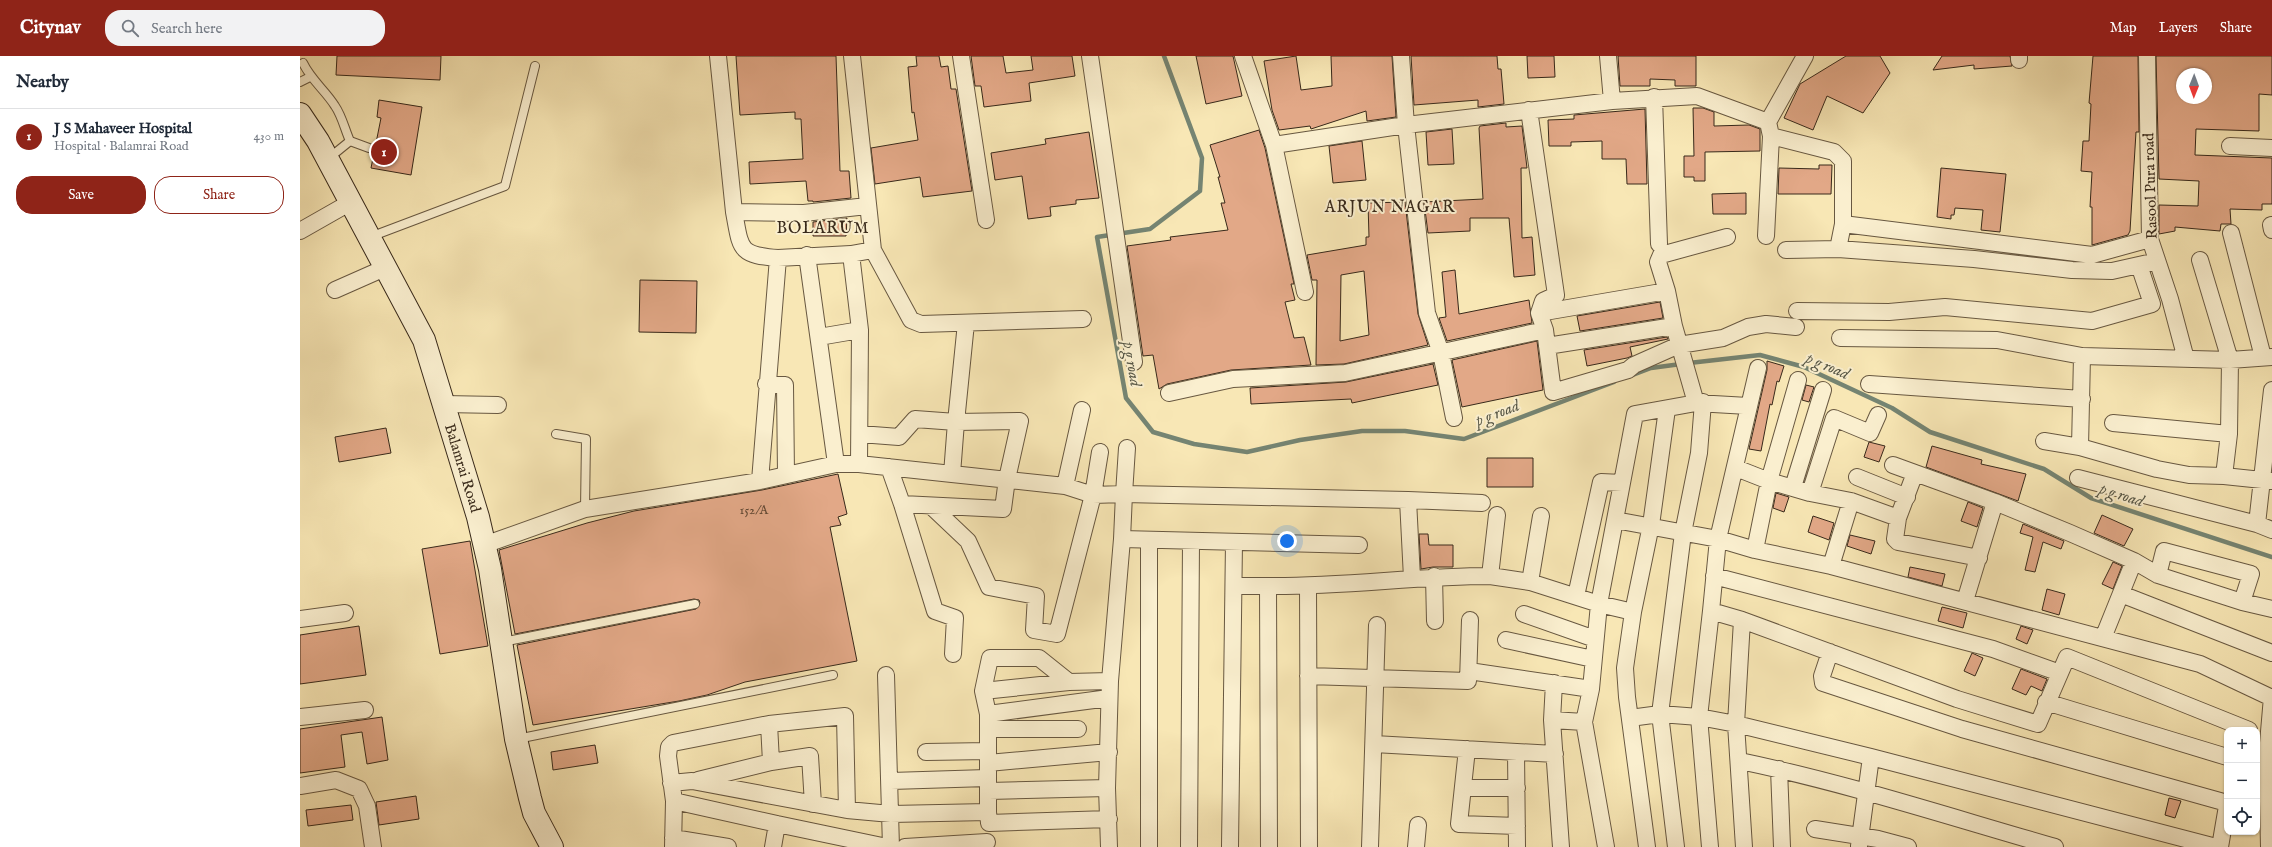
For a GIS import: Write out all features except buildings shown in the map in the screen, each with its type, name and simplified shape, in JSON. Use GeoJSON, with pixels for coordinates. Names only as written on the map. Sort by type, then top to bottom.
{"type":"FeatureCollection","features":[{"type":"Feature","properties":{"kind":"street"},"geometry":{"type":"LineString","coordinates":[[718,56],[734,212],[739,241],[746,251],[754,256],[778,258],[807,255],[851,254],[873,250]]}},
{"type":"Feature","properties":{"kind":"street"},"geometry":{"type":"LineString","coordinates":[[852,56],[867,206],[873,250],[911,320],[921,324],[1083,319]]}},
{"type":"Feature","properties":{"kind":"street"},"geometry":{"type":"LineString","coordinates":[[961,56],[986,220]]}},
{"type":"Feature","properties":{"kind":"street"},"geometry":{"type":"LineString","coordinates":[[1090,56],[1134,362]]}},
{"type":"Feature","properties":{"kind":"street"},"geometry":{"type":"LineString","coordinates":[[1243,56],[1274,146],[1305,292]]}},
{"type":"Feature","properties":{"kind":"street"},"geometry":{"type":"LineString","coordinates":[[1402,56],[1406,124],[1428,313],[1441,353],[1454,418]]}},
{"type":"Feature","properties":{"kind":"street"},"geometry":{"type":"LineString","coordinates":[[1608,56],[1612,100]]}},
{"type":"Feature","properties":{"kind":"street"},"geometry":{"type":"LineString","coordinates":[[1766,236],[1769,129],[1805,56]]}},
{"type":"Feature","properties":{"kind":"street","name":"Rasool Pura road"},"geometry":{"type":"LineString","coordinates":[[2147,56],[2150,239],[2170,299],[2186,359]]}},
{"type":"Feature","properties":{"kind":"street"},"geometry":{"type":"LineString","coordinates":[[1274,146],[1406,124],[1612,100],[1697,96],[1769,129],[1834,152],[1839,156],[1843,161],[1844,224],[1838,249]]}},
{"type":"Feature","properties":{"kind":"street"},"geometry":{"type":"LineString","coordinates":[[1654,98],[1659,244]]}},
{"type":"Feature","properties":{"kind":"street"},"geometry":{"type":"LineString","coordinates":[[1529,110],[1556,295],[1543,301],[1539,313],[1546,338],[1552,392],[1628,370],[1634,365],[1679,347],[1723,338],[1748,327],[1766,324],[1796,327]]}},
{"type":"Feature","properties":{"kind":"street","name":"Balamrai Road"},"geometry":{"type":"LineString","coordinates":[[300,114],[328,158],[387,267],[424,340],[444,404],[484,545],[502,643],[516,739],[534,813],[552,847]]}},
{"type":"Feature","properties":{"kind":"street"},"geometry":{"type":"LineString","coordinates":[[2230,146],[2272,148]]}},
{"type":"Feature","properties":{"kind":"street"},"geometry":{"type":"LineString","coordinates":[[300,231],[351,202]]}},
{"type":"Feature","properties":{"kind":"street"},"geometry":{"type":"LineString","coordinates":[[734,212],[804,213],[867,206]]}},
{"type":"Feature","properties":{"kind":"street"},"geometry":{"type":"LineString","coordinates":[[1844,224],[2092,255],[2150,239]]}},
{"type":"Feature","properties":{"kind":"street"},"geometry":{"type":"LineString","coordinates":[[1840,338],[1997,340],[2082,356],[2230,360],[2268,357],[2231,233]]}},
{"type":"Feature","properties":{"kind":"street"},"geometry":{"type":"LineString","coordinates":[[1676,847],[1660,714],[1683,533],[1699,453],[1699,403],[1690,383],[1679,347],[1667,291],[1658,262],[1661,255],[1727,237]]}},
{"type":"Feature","properties":{"kind":"street"},"geometry":{"type":"LineString","coordinates":[[1786,250],[1838,249],[1974,259],[2072,270],[2112,271],[2157,261]]}},
{"type":"Feature","properties":{"kind":"street"},"geometry":{"type":"LineString","coordinates":[[851,254],[860,330],[860,434],[858,464]]}},
{"type":"Feature","properties":{"kind":"street"},"geometry":{"type":"LineString","coordinates":[[807,255],[836,464]]}},
{"type":"Feature","properties":{"kind":"street"},"geometry":{"type":"LineString","coordinates":[[760,481],[766,384],[778,258]]}},
{"type":"Feature","properties":{"kind":"street"},"geometry":{"type":"LineString","coordinates":[[2200,260],[2230,360],[2228,434],[2224,476]]}},
{"type":"Feature","properties":{"kind":"street"},"geometry":{"type":"LineString","coordinates":[[1797,311],[1889,312],[1945,307],[2092,321],[2152,304],[2139,265]]}},
{"type":"Feature","properties":{"kind":"street"},"geometry":{"type":"LineString","coordinates":[[335,290],[387,267]]}},
{"type":"Feature","properties":{"kind":"street"},"geometry":{"type":"LineString","coordinates":[[1539,313],[1667,291]]}},
{"type":"Feature","properties":{"kind":"street"},"geometry":{"type":"LineString","coordinates":[[952,474],[966,323]]}},
{"type":"Feature","properties":{"kind":"street"},"geometry":{"type":"LineString","coordinates":[[1169,393],[1233,379],[1345,373],[1441,353],[1546,338],[1674,326]]}},
{"type":"Feature","properties":{"kind":"street"},"geometry":{"type":"LineString","coordinates":[[818,337],[860,330]]}},
{"type":"Feature","properties":{"kind":"street"},"geometry":{"type":"LineString","coordinates":[[2080,447],[2082,356]]}},
{"type":"Feature","properties":{"kind":"street"},"geometry":{"type":"LineString","coordinates":[[1710,847],[1700,717],[1714,576],[1718,539],[1736,468],[1748,406],[1758,368]]}},
{"type":"Feature","properties":{"kind":"street"},"geometry":{"type":"LineString","coordinates":[[1755,550],[1769,481],[1798,380]]}},
{"type":"Feature","properties":{"kind":"street"},"geometry":{"type":"LineString","coordinates":[[766,384],[785,385],[786,475]]}},
{"type":"Feature","properties":{"kind":"street"},"geometry":{"type":"LineString","coordinates":[[1869,384],[2082,400]]}},
{"type":"Feature","properties":{"kind":"street"},"geometry":{"type":"LineString","coordinates":[[1793,487],[1823,390]]}},
{"type":"Feature","properties":{"kind":"street"},"geometry":{"type":"LineString","coordinates":[[2257,524],[2266,480],[2272,390]]}},
{"type":"Feature","properties":{"kind":"street"},"geometry":{"type":"LineString","coordinates":[[1606,847],[1584,722],[1590,689],[1599,604],[1635,414],[1699,403],[1748,406]]}},
{"type":"Feature","properties":{"kind":"street"},"geometry":{"type":"LineString","coordinates":[[444,404],[498,405]]}},
{"type":"Feature","properties":{"kind":"street"},"geometry":{"type":"LineString","coordinates":[[1647,847],[1625,668],[1633,612],[1651,525],[1667,409]]}},
{"type":"Feature","properties":{"kind":"street"},"geometry":{"type":"LineString","coordinates":[[1065,486],[1082,410]]}},
{"type":"Feature","properties":{"kind":"street"},"geometry":{"type":"LineString","coordinates":[[1810,493],[1834,418],[1870,433],[1878,415]]}},
{"type":"Feature","properties":{"kind":"street"},"geometry":{"type":"LineString","coordinates":[[860,434],[899,437],[915,419],[956,422],[1020,421],[1006,479],[1003,509],[902,504]]}},
{"type":"Feature","properties":{"kind":"street"},"geometry":{"type":"LineString","coordinates":[[2113,423],[2228,434]]}},
{"type":"Feature","properties":{"kind":"street"},"geometry":{"type":"LineString","coordinates":[[2044,440],[2080,447],[2188,475],[2224,476],[2266,480]]}},
{"type":"Feature","properties":{"kind":"street"},"geometry":{"type":"LineString","coordinates":[[1109,847],[1107,788],[1109,698],[1122,539],[1127,448]]}},
{"type":"Feature","properties":{"kind":"street"},"geometry":{"type":"LineString","coordinates":[[931,506],[968,541],[989,587],[1036,596],[1034,630],[1057,634],[1093,495],[1100,452]]}},
{"type":"Feature","properties":{"kind":"street"},"geometry":{"type":"LineString","coordinates":[[484,545],[585,509],[760,481],[836,464],[858,464],[1065,486],[1093,495],[1124,494],[1482,503]]}},
{"type":"Feature","properties":{"kind":"street"},"geometry":{"type":"LineString","coordinates":[[1893,465],[1995,502],[2134,561],[2158,575],[2242,602],[2272,609]]}},
{"type":"Feature","properties":{"kind":"street"},"geometry":{"type":"LineString","coordinates":[[889,467],[935,611],[955,618],[953,654]]}},
{"type":"Feature","properties":{"kind":"street"},"geometry":{"type":"LineString","coordinates":[[1736,468],[1769,481],[1810,493],[1851,501],[1898,518]]}},
{"type":"Feature","properties":{"kind":"street"},"geometry":{"type":"LineString","coordinates":[[1915,473],[1898,518],[1894,539],[1898,542],[1979,558]]}},
{"type":"Feature","properties":{"kind":"street"},"geometry":{"type":"LineString","coordinates":[[1857,477],[1907,497]]}},
{"type":"Feature","properties":{"kind":"street"},"geometry":{"type":"LineString","coordinates":[[2078,478],[2257,524],[2272,530]]}},
{"type":"Feature","properties":{"kind":"street"},"geometry":{"type":"LineString","coordinates":[[1576,596],[1601,482],[1622,483]]}},
{"type":"Feature","properties":{"kind":"street"},"geometry":{"type":"LineString","coordinates":[[1408,500],[1412,578]]}},
{"type":"Feature","properties":{"kind":"street"},"geometry":{"type":"LineString","coordinates":[[1831,566],[1851,501]]}},
{"type":"Feature","properties":{"kind":"street"},"geometry":{"type":"LineString","coordinates":[[1965,601],[1995,502]]}},
{"type":"Feature","properties":{"kind":"street"},"geometry":{"type":"LineString","coordinates":[[1490,576],[1498,515]]}},
{"type":"Feature","properties":{"kind":"street"},"geometry":{"type":"LineString","coordinates":[[1530,582],[1541,516]]}},
{"type":"Feature","properties":{"kind":"street"},"geometry":{"type":"LineString","coordinates":[[1615,520],[1651,525],[1683,533],[1718,539],[1755,550],[1831,566],[2200,664],[2272,698]]}},
{"type":"Feature","properties":{"kind":"street"},"geometry":{"type":"LineString","coordinates":[[1122,539],[1359,545]]}},
{"type":"Feature","properties":{"kind":"street"},"geometry":{"type":"LineString","coordinates":[[1149,540],[1149,847]]}},
{"type":"Feature","properties":{"kind":"street"},"geometry":{"type":"LineString","coordinates":[[1189,847],[1191,541]]}},
{"type":"Feature","properties":{"kind":"street"},"geometry":{"type":"LineString","coordinates":[[1230,847],[1234,542]]}},
{"type":"Feature","properties":{"kind":"street"},"geometry":{"type":"LineString","coordinates":[[2158,575],[2164,551],[2251,574],[2242,602]]}},
{"type":"Feature","properties":{"kind":"street"},"geometry":{"type":"LineString","coordinates":[[2103,638],[2134,561]]}},
{"type":"Feature","properties":{"kind":"street"},"geometry":{"type":"LineString","coordinates":[[1234,586],[1308,586],[1434,576],[1490,576],[1530,582],[1599,604],[1633,612]]}},
{"type":"Feature","properties":{"kind":"street"},"geometry":{"type":"LineString","coordinates":[[1434,576],[1435,621]]}},
{"type":"Feature","properties":{"kind":"street"},"geometry":{"type":"LineString","coordinates":[[1714,576],[1993,649],[2060,673]]}},
{"type":"Feature","properties":{"kind":"street"},"geometry":{"type":"LineString","coordinates":[[1268,586],[1269,847]]}},
{"type":"Feature","properties":{"kind":"street"},"geometry":{"type":"LineString","coordinates":[[1308,586],[1309,847]]}},
{"type":"Feature","properties":{"kind":"street"},"geometry":{"type":"LineString","coordinates":[[2121,594],[2272,653]]}},
{"type":"Feature","properties":{"kind":"street"},"geometry":{"type":"LineString","coordinates":[[1711,611],[1742,620],[1957,699],[2038,724],[2046,702],[2067,657],[2242,727]]}},
{"type":"Feature","properties":{"kind":"street"},"geometry":{"type":"LineString","coordinates":[[300,619],[345,613]]}},
{"type":"Feature","properties":{"kind":"street"},"geometry":{"type":"LineString","coordinates":[[1524,614],[1595,639]]}},
{"type":"Feature","properties":{"kind":"street"},"geometry":{"type":"LineString","coordinates":[[1308,676],[1468,681],[1470,620]]}},
{"type":"Feature","properties":{"kind":"street"},"geometry":{"type":"LineString","coordinates":[[1742,620],[1736,724],[1740,761],[1744,847]]}},
{"type":"Feature","properties":{"kind":"street"},"geometry":{"type":"LineString","coordinates":[[1370,847],[1377,625]]}},
{"type":"Feature","properties":{"kind":"street"},"geometry":{"type":"LineString","coordinates":[[1506,640],[1593,659]]}},
{"type":"Feature","properties":{"kind":"street"},"geometry":{"type":"LineString","coordinates":[[1830,652],[1822,676],[1823,683],[1962,729],[2224,803]]}},
{"type":"Feature","properties":{"kind":"street"},"geometry":{"type":"LineString","coordinates":[[905,847],[987,844],[988,722],[983,691],[990,658],[1039,658],[1068,682]]}},
{"type":"Feature","properties":{"kind":"street"},"geometry":{"type":"LineString","coordinates":[[1469,671],[1590,689]]}},
{"type":"Feature","properties":{"kind":"street"},"geometry":{"type":"LineString","coordinates":[[886,675],[891,781],[891,847]]}},
{"type":"Feature","properties":{"kind":"street"},"geometry":{"type":"LineString","coordinates":[[983,691],[1068,682],[1110,681]]}},
{"type":"Feature","properties":{"kind":"street"},"geometry":{"type":"LineString","coordinates":[[1554,684],[1552,720],[1561,847]]}},
{"type":"Feature","properties":{"kind":"street"},"geometry":{"type":"LineString","coordinates":[[988,722],[1109,698]]}},
{"type":"Feature","properties":{"kind":"street"},"geometry":{"type":"LineString","coordinates":[[2252,727],[2272,698]]}},
{"type":"Feature","properties":{"kind":"street"},"geometry":{"type":"LineString","coordinates":[[2269,847],[2267,755],[2272,698]]}},
{"type":"Feature","properties":{"kind":"street"},"geometry":{"type":"LineString","coordinates":[[2046,702],[2224,756]]}},
{"type":"Feature","properties":{"kind":"street"},"geometry":{"type":"LineString","coordinates":[[300,717],[365,710]]}},
{"type":"Feature","properties":{"kind":"street"},"geometry":{"type":"LineString","coordinates":[[1630,718],[1660,714],[1700,717],[1736,724],[1871,757],[2216,847]]}},
{"type":"Feature","properties":{"kind":"street"},"geometry":{"type":"LineString","coordinates":[[728,847],[673,843],[674,801],[668,752],[673,743],[769,724],[845,716],[847,810]]}},
{"type":"Feature","properties":{"kind":"street"},"geometry":{"type":"LineString","coordinates":[[1552,720],[1584,722]]}},
{"type":"Feature","properties":{"kind":"street"},"geometry":{"type":"LineString","coordinates":[[988,722],[1078,728]]}},
{"type":"Feature","properties":{"kind":"street"},"geometry":{"type":"LineString","coordinates":[[769,724],[771,762]]}},
{"type":"Feature","properties":{"kind":"street"},"geometry":{"type":"LineString","coordinates":[[1374,744],[1555,754]]}},
{"type":"Feature","properties":{"kind":"street"},"geometry":{"type":"LineString","coordinates":[[1467,750],[1459,824],[1517,826]]}},
{"type":"Feature","properties":{"kind":"street"},"geometry":{"type":"LineString","coordinates":[[926,752],[988,764]]}},
{"type":"Feature","properties":{"kind":"street"},"geometry":{"type":"LineString","coordinates":[[891,781],[988,764],[1109,752]]}},
{"type":"Feature","properties":{"kind":"street"},"geometry":{"type":"LineString","coordinates":[[1516,752],[1517,847]]}},
{"type":"Feature","properties":{"kind":"street"},"geometry":{"type":"LineString","coordinates":[[672,783],[692,781],[771,762],[810,756],[813,804]]}},
{"type":"Feature","properties":{"kind":"street"},"geometry":{"type":"LineString","coordinates":[[1859,842],[1871,757]]}},
{"type":"Feature","properties":{"kind":"street"},"geometry":{"type":"LineString","coordinates":[[1740,761],[1779,769],[1865,792],[2055,847]]}},
{"type":"Feature","properties":{"kind":"street"},"geometry":{"type":"LineString","coordinates":[[988,764],[989,791],[1107,788]]}},
{"type":"Feature","properties":{"kind":"street"},"geometry":{"type":"LineString","coordinates":[[1779,769],[1782,847]]}},
{"type":"Feature","properties":{"kind":"street"},"geometry":{"type":"LineString","coordinates":[[300,786],[336,780],[359,789],[367,806],[373,847]]}},
{"type":"Feature","properties":{"kind":"street"},"geometry":{"type":"LineString","coordinates":[[692,781],[847,810],[891,814],[988,812]]}},
{"type":"Feature","properties":{"kind":"street"},"geometry":{"type":"LineString","coordinates":[[1464,788],[1517,788]]}},
{"type":"Feature","properties":{"kind":"street"},"geometry":{"type":"LineString","coordinates":[[674,801],[887,847]]}},
{"type":"Feature","properties":{"kind":"street"},"geometry":{"type":"LineString","coordinates":[[988,812],[989,823],[1109,819]]}},
{"type":"Feature","properties":{"kind":"street"},"geometry":{"type":"LineString","coordinates":[[2220,847],[2224,822]]}},
{"type":"Feature","properties":{"kind":"street"},"geometry":{"type":"LineString","coordinates":[[773,847],[776,824]]}},
{"type":"Feature","properties":{"kind":"street"},"geometry":{"type":"LineString","coordinates":[[1416,847],[1418,825]]}},
{"type":"Feature","properties":{"kind":"street"},"geometry":{"type":"LineString","coordinates":[[1815,829],[1859,842],[1908,847]]}},
{"type":"Feature","properties":{"kind":"lane"},"geometry":{"type":"LineString","coordinates":[[303,63],[310,76],[321,86],[337,108],[350,141],[369,148]]}},
{"type":"Feature","properties":{"kind":"lane"},"geometry":{"type":"LineString","coordinates":[[370,237],[505,186],[535,66]]}},
{"type":"Feature","properties":{"kind":"lane"},"geometry":{"type":"LineString","coordinates":[[300,82],[310,76]]}},
{"type":"Feature","properties":{"kind":"lane"},"geometry":{"type":"LineString","coordinates":[[328,158],[350,141]]}},
{"type":"Feature","properties":{"kind":"lane"},"geometry":{"type":"LineString","coordinates":[[556,434],[586,439],[585,509]]}},
{"type":"Feature","properties":{"kind":"lane"},"geometry":{"type":"LineString","coordinates":[[502,643],[695,604]]}},
{"type":"Feature","properties":{"kind":"lane"},"geometry":{"type":"LineString","coordinates":[[516,739],[833,675]]}},
{"type":"Feature","properties":{"kind":"waterway","name":"p g road"},"geometry":{"type":"LineString","coordinates":[[1164,56],[1202,158],[1200,191],[1150,229],[1097,237],[1126,398],[1153,432],[1194,444],[1247,452],[1300,440],[1362,431],[1405,431],[1464,439],[1614,382]]}},
{"type":"Feature","properties":{"kind":"waterway","name":"p g road"},"geometry":{"type":"LineString","coordinates":[[1689,363],[1760,355],[1804,367],[1892,408],[1930,432],[2044,469],[2091,498],[2272,557]]}},
{"type":"Feature","properties":{"kind":"waterway","name":"p g road"},"geometry":{"type":"LineString","coordinates":[[1630,376],[1651,368],[1681,364]]}},
{"type":"Feature","properties":{"kind":"place","name":"J S Mahaveer Hospital"},"geometry":{"type":"Point","coordinates":[384,152]}},
{"type":"Feature","properties":{"kind":"district","name":"ARJUN NAGAR"},"geometry":{"type":"Point","coordinates":[1390,206]}},
{"type":"Feature","properties":{"kind":"district","name":"BOLARUM"},"geometry":{"type":"Point","coordinates":[823,227]}}]}
